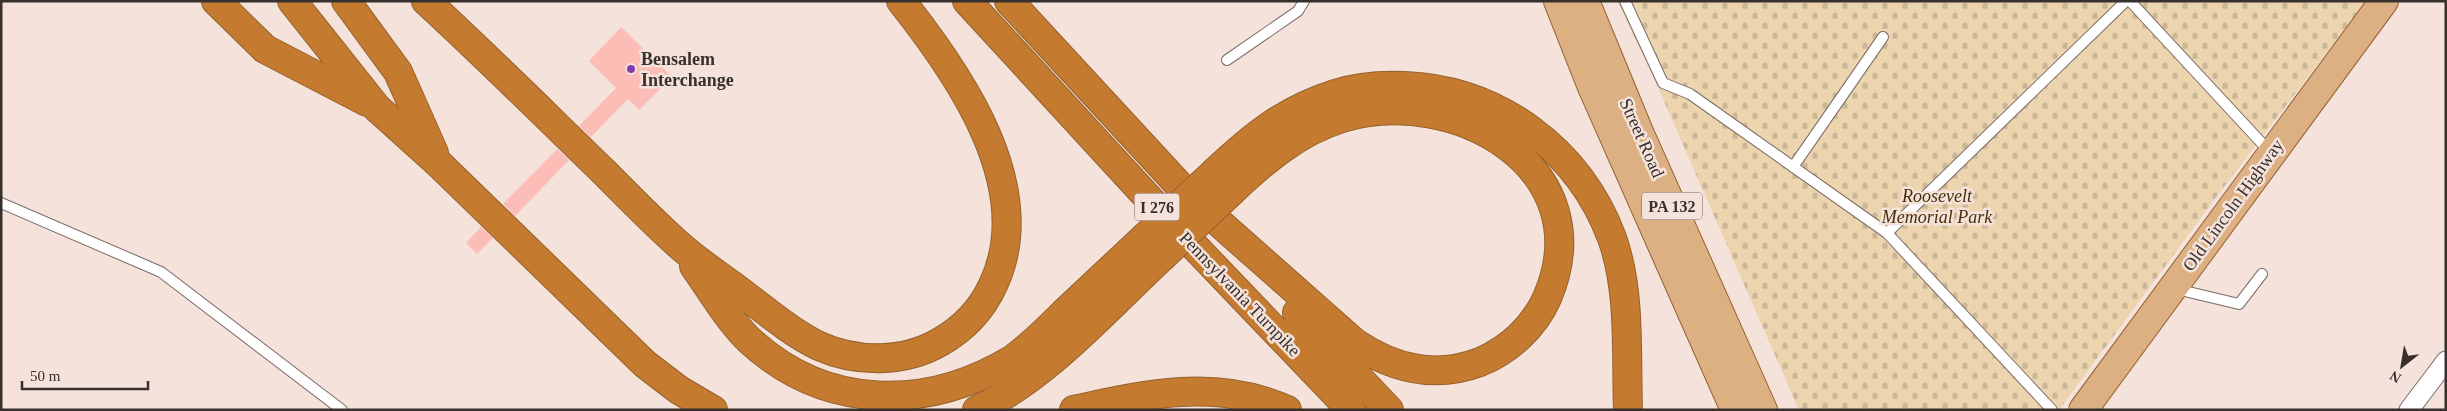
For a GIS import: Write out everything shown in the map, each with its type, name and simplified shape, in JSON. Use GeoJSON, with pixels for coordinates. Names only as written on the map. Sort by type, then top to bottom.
{"type":"FeatureCollection","features":[{"type":"Feature","properties":{"kind":"highway"},"geometry":{"type":"LineString","coordinates":[[216,1],[264,48],[377,108]]}},
{"type":"Feature","properties":{"kind":"highway"},"geometry":{"type":"LineString","coordinates":[[292,1],[377,108],[437,162],[645,364],[678,390],[713,410]]}},
{"type":"Feature","properties":{"kind":"highway"},"geometry":{"type":"LineString","coordinates":[[346,1],[398,72],[437,162]]}},
{"type":"Feature","properties":{"kind":"highway"},"geometry":{"type":"LineString","coordinates":[[426,1],[469,40],[680,247],[794,331],[823,347],[840,353],[873,358],[905,356],[934,345],[960,328],[971,318],[991,290],[1004,256],[1006,216],[1003,191],[987,136],[975,110],[940,52],[901,1]]}},
{"type":"Feature","properties":{"kind":"highway"},"geometry":{"type":"LineString","coordinates":[[442,1],[469,40]]}},
{"type":"Feature","properties":{"kind":"highway","name":"Pennsylvania Turnpike"},"geometry":{"type":"LineString","coordinates":[[967,1],[1151,201],[1350,410]]}},
{"type":"Feature","properties":{"kind":"highway","name":"Pennsylvania Turnpike"},"geometry":{"type":"LineString","coordinates":[[1009,1],[1389,410]]}},
{"type":"Feature","properties":{"kind":"highway"},"geometry":{"type":"LineString","coordinates":[[1224,181],[1246,143],[1288,114],[1336,93],[1362,88],[1389,86],[1442,90],[1478,101],[1518,120],[1558,152],[1573,169],[1589,190],[1612,238],[1618,260],[1624,305],[1628,410]]}},
{"type":"Feature","properties":{"kind":"highway"},"geometry":{"type":"LineString","coordinates":[[977,410],[1004,396],[1051,361],[1153,248],[1224,181],[1307,133],[1343,118],[1390,111],[1437,115],[1461,121],[1514,149],[1534,170],[1549,196],[1554,211],[1558,242],[1555,273],[1551,288],[1537,316],[1515,341],[1502,351],[1487,359],[1455,369],[1439,371],[1409,368],[1381,359],[1355,343],[1184,191]]}},
{"type":"Feature","properties":{"kind":"highway"},"geometry":{"type":"LineString","coordinates":[[680,247],[746,337],[780,365],[800,378],[844,396],[895,402],[920,400],[946,393],[991,374],[1153,248]]}},
{"type":"Feature","properties":{"kind":"highway"},"geometry":{"type":"LineString","coordinates":[[1074,410],[1140,395],[1188,390],[1237,395],[1287,410]]}},
{"type":"Feature","properties":{"kind":"main road","name":"Street Road"},"geometry":{"type":"LineString","coordinates":[[1558,1],[1592,87],[1735,410]]}},
{"type":"Feature","properties":{"kind":"main road","name":"Street Road"},"geometry":{"type":"LineString","coordinates":[[1585,1],[1643,141],[1763,410]]}},
{"type":"Feature","properties":{"kind":"main road","name":"Old Lincoln Highway"},"geometry":{"type":"LineString","coordinates":[[2091,407],[2172,288],[2384,1]]}},
{"type":"Feature","properties":{"kind":"street"},"geometry":{"type":"LineString","coordinates":[[2409,410],[2446,361]]}},
{"type":"Feature","properties":{"kind":"lane"},"geometry":{"type":"LineString","coordinates":[[1227,60],[1298,11],[1304,1]]}},
{"type":"Feature","properties":{"kind":"lane"},"geometry":{"type":"LineString","coordinates":[[1625,1],[1663,83],[1690,94],[1887,234],[2052,410]]}},
{"type":"Feature","properties":{"kind":"lane"},"geometry":{"type":"LineString","coordinates":[[1887,234],[2128,1],[2270,153]]}},
{"type":"Feature","properties":{"kind":"lane"},"geometry":{"type":"LineString","coordinates":[[1793,167],[1883,37]]}},
{"type":"Feature","properties":{"kind":"lane"},"geometry":{"type":"LineString","coordinates":[[1,203],[161,272],[342,410]]}},
{"type":"Feature","properties":{"kind":"lane"},"geometry":{"type":"LineString","coordinates":[[2172,288],[2239,304],[2262,274]]}},
{"type":"Feature","properties":{"kind":"green space","name":"Roosevelt Memorial Park"},"geometry":{"type":"Polygon","coordinates":[[[1617,1],[2366,1],[2217,196],[2059,410],[1799,410],[1653,76],[1617,1]]]}},
{"type":"Feature","properties":{"kind":"building","name":"Bensalem Interchange"},"geometry":{"type":"Polygon","coordinates":[[[621,27],[672,77],[639,110],[628,99],[591,137],[579,126],[616,88],[589,61],[621,27]]]}},
{"type":"Feature","properties":{"kind":"building"},"geometry":{"type":"Polygon","coordinates":[[[557,149],[569,160],[515,216],[503,204],[557,149]]]}},
{"type":"Feature","properties":{"kind":"building"},"geometry":{"type":"Polygon","coordinates":[[[481,227],[493,238],[477,254],[466,243],[481,227]]]}},
{"type":"Feature","properties":{"kind":"place","name":"Bensalem Interchange"},"geometry":{"type":"Point","coordinates":[631,69]}}]}
